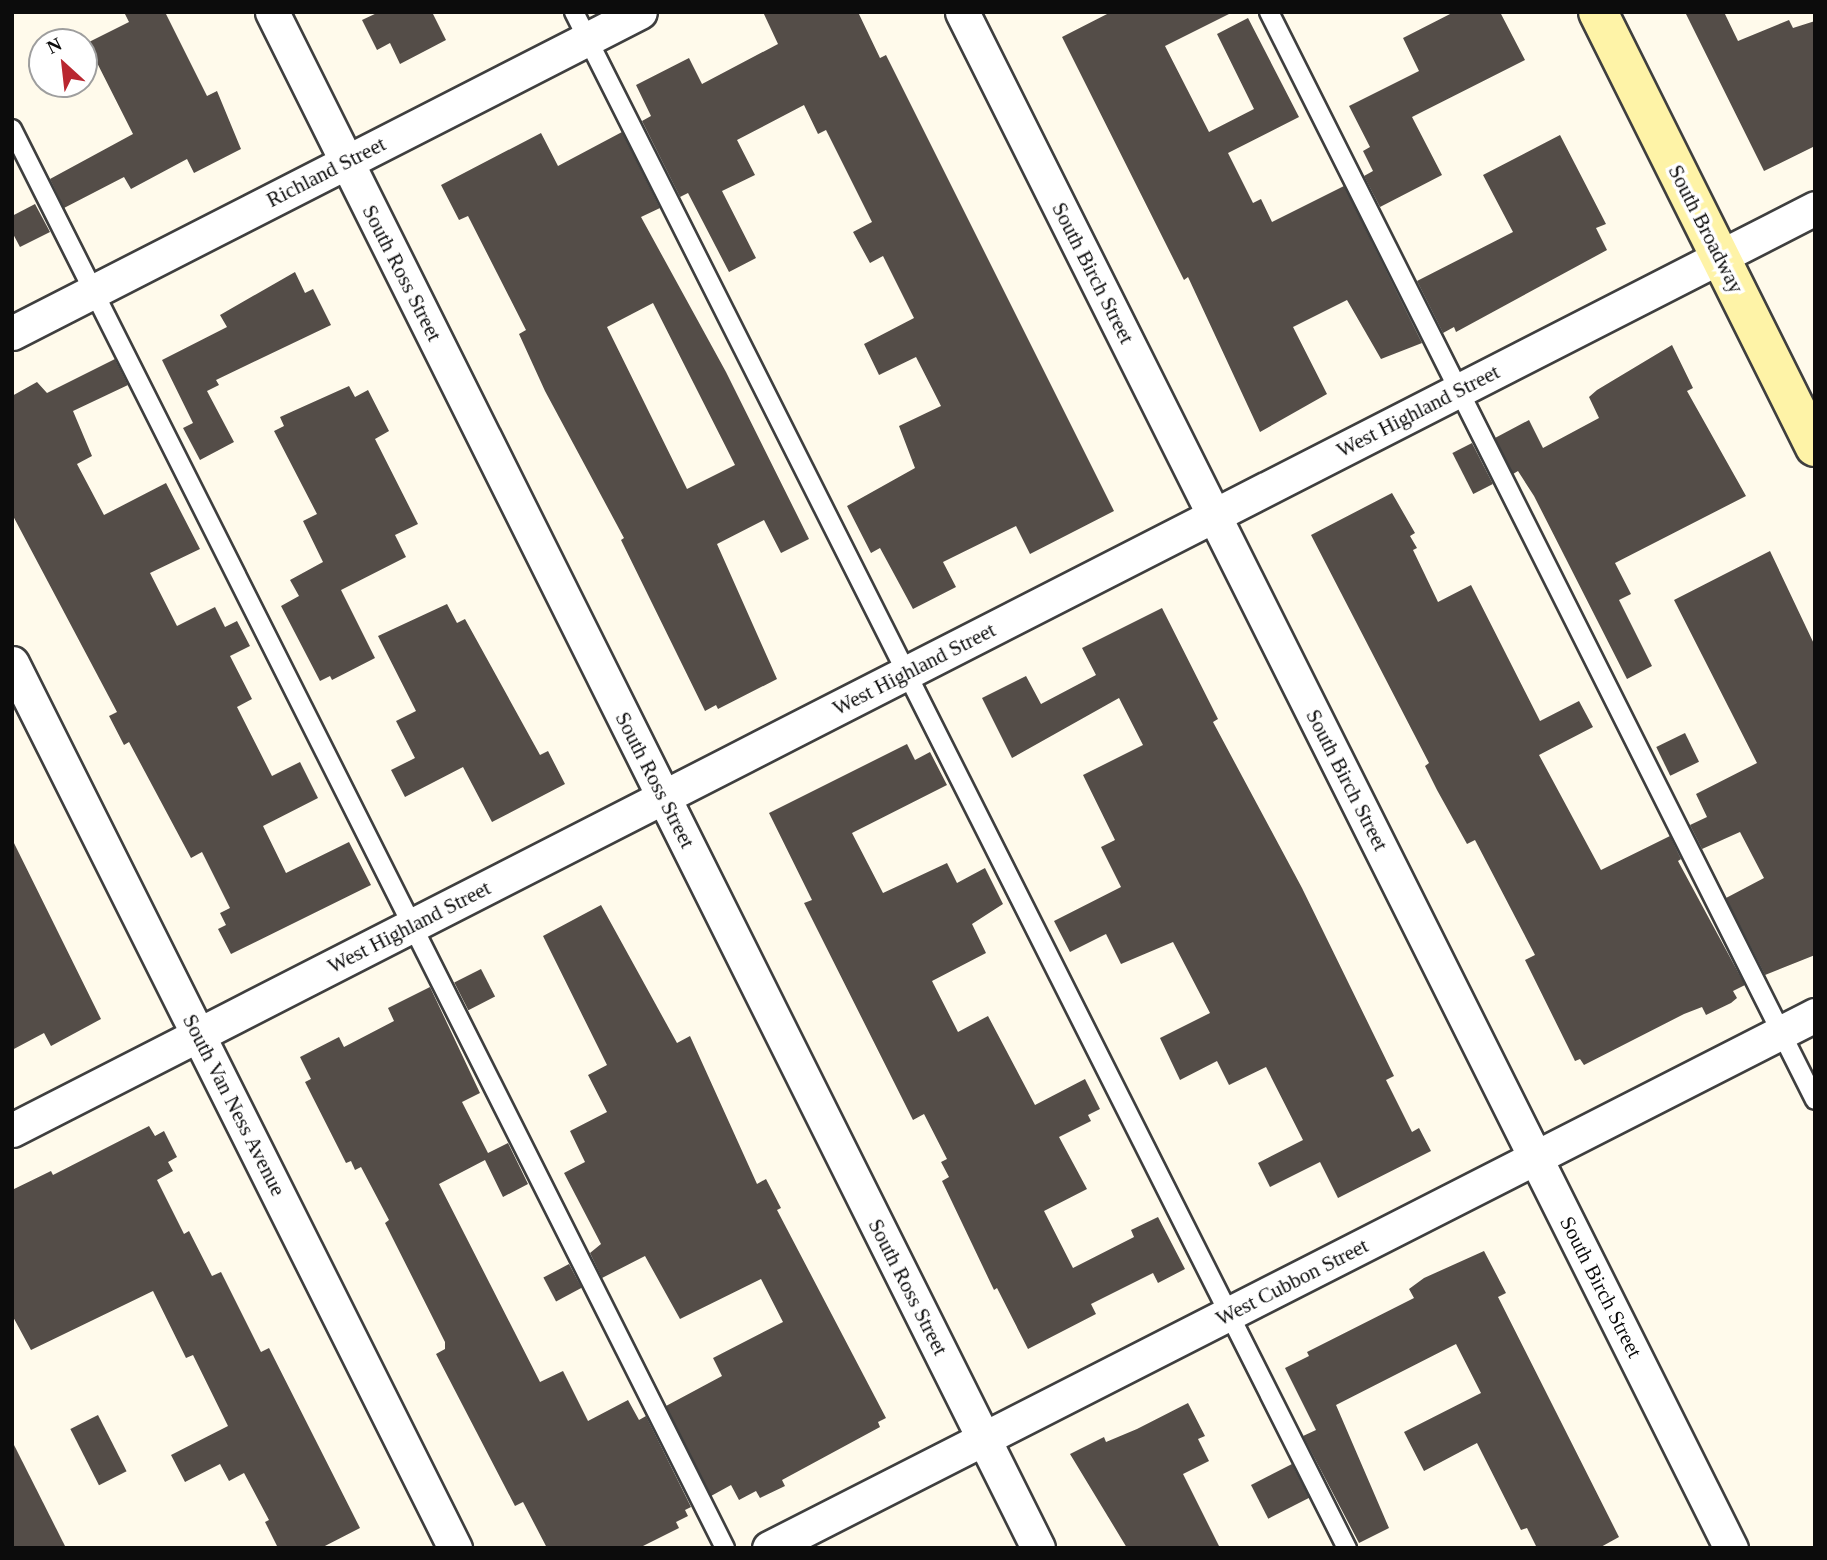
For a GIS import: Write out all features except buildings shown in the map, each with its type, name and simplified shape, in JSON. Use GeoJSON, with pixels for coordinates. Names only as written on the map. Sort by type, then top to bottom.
{"type":"FeatureCollection","features":[{"type":"Feature","properties":{"kind":"street","name":"South Ross Street"},"geometry":{"type":"LineString","coordinates":[[272,12],[1038,1548]]}},
{"type":"Feature","properties":{"kind":"street","name":"Richland Street"},"geometry":{"type":"LineString","coordinates":[[12,333],[346,162],[581,26],[640,12]]}},
{"type":"Feature","properties":{"kind":"street","name":"South Birch Street"},"geometry":{"type":"LineString","coordinates":[[962,12],[1731,1548]]}},
{"type":"Feature","properties":{"kind":"street","name":"South Broadway"},"geometry":{"type":"LineString","coordinates":[[1598,12],[1815,447]]}},
{"type":"Feature","properties":{"kind":"street","name":"West Highland Street"},"geometry":{"type":"LineString","coordinates":[[12,1130],[1815,208]]}},
{"type":"Feature","properties":{"kind":"street","name":"South Van Ness Avenue"},"geometry":{"type":"LineString","coordinates":[[12,663],[455,1548]]}},
{"type":"Feature","properties":{"kind":"street","name":"West Cubbon Street"},"geometry":{"type":"LineString","coordinates":[[769,1548],[1815,1015]]}},
{"type":"Feature","properties":{"kind":"lane"},"geometry":{"type":"LineString","coordinates":[[1269,12],[1815,1100]]}},
{"type":"Feature","properties":{"kind":"lane"},"geometry":{"type":"LineString","coordinates":[[581,26],[910,671],[1347,1548]]}},
{"type":"Feature","properties":{"kind":"lane"},"geometry":{"type":"LineString","coordinates":[[12,130],[725,1548]]}}]}
